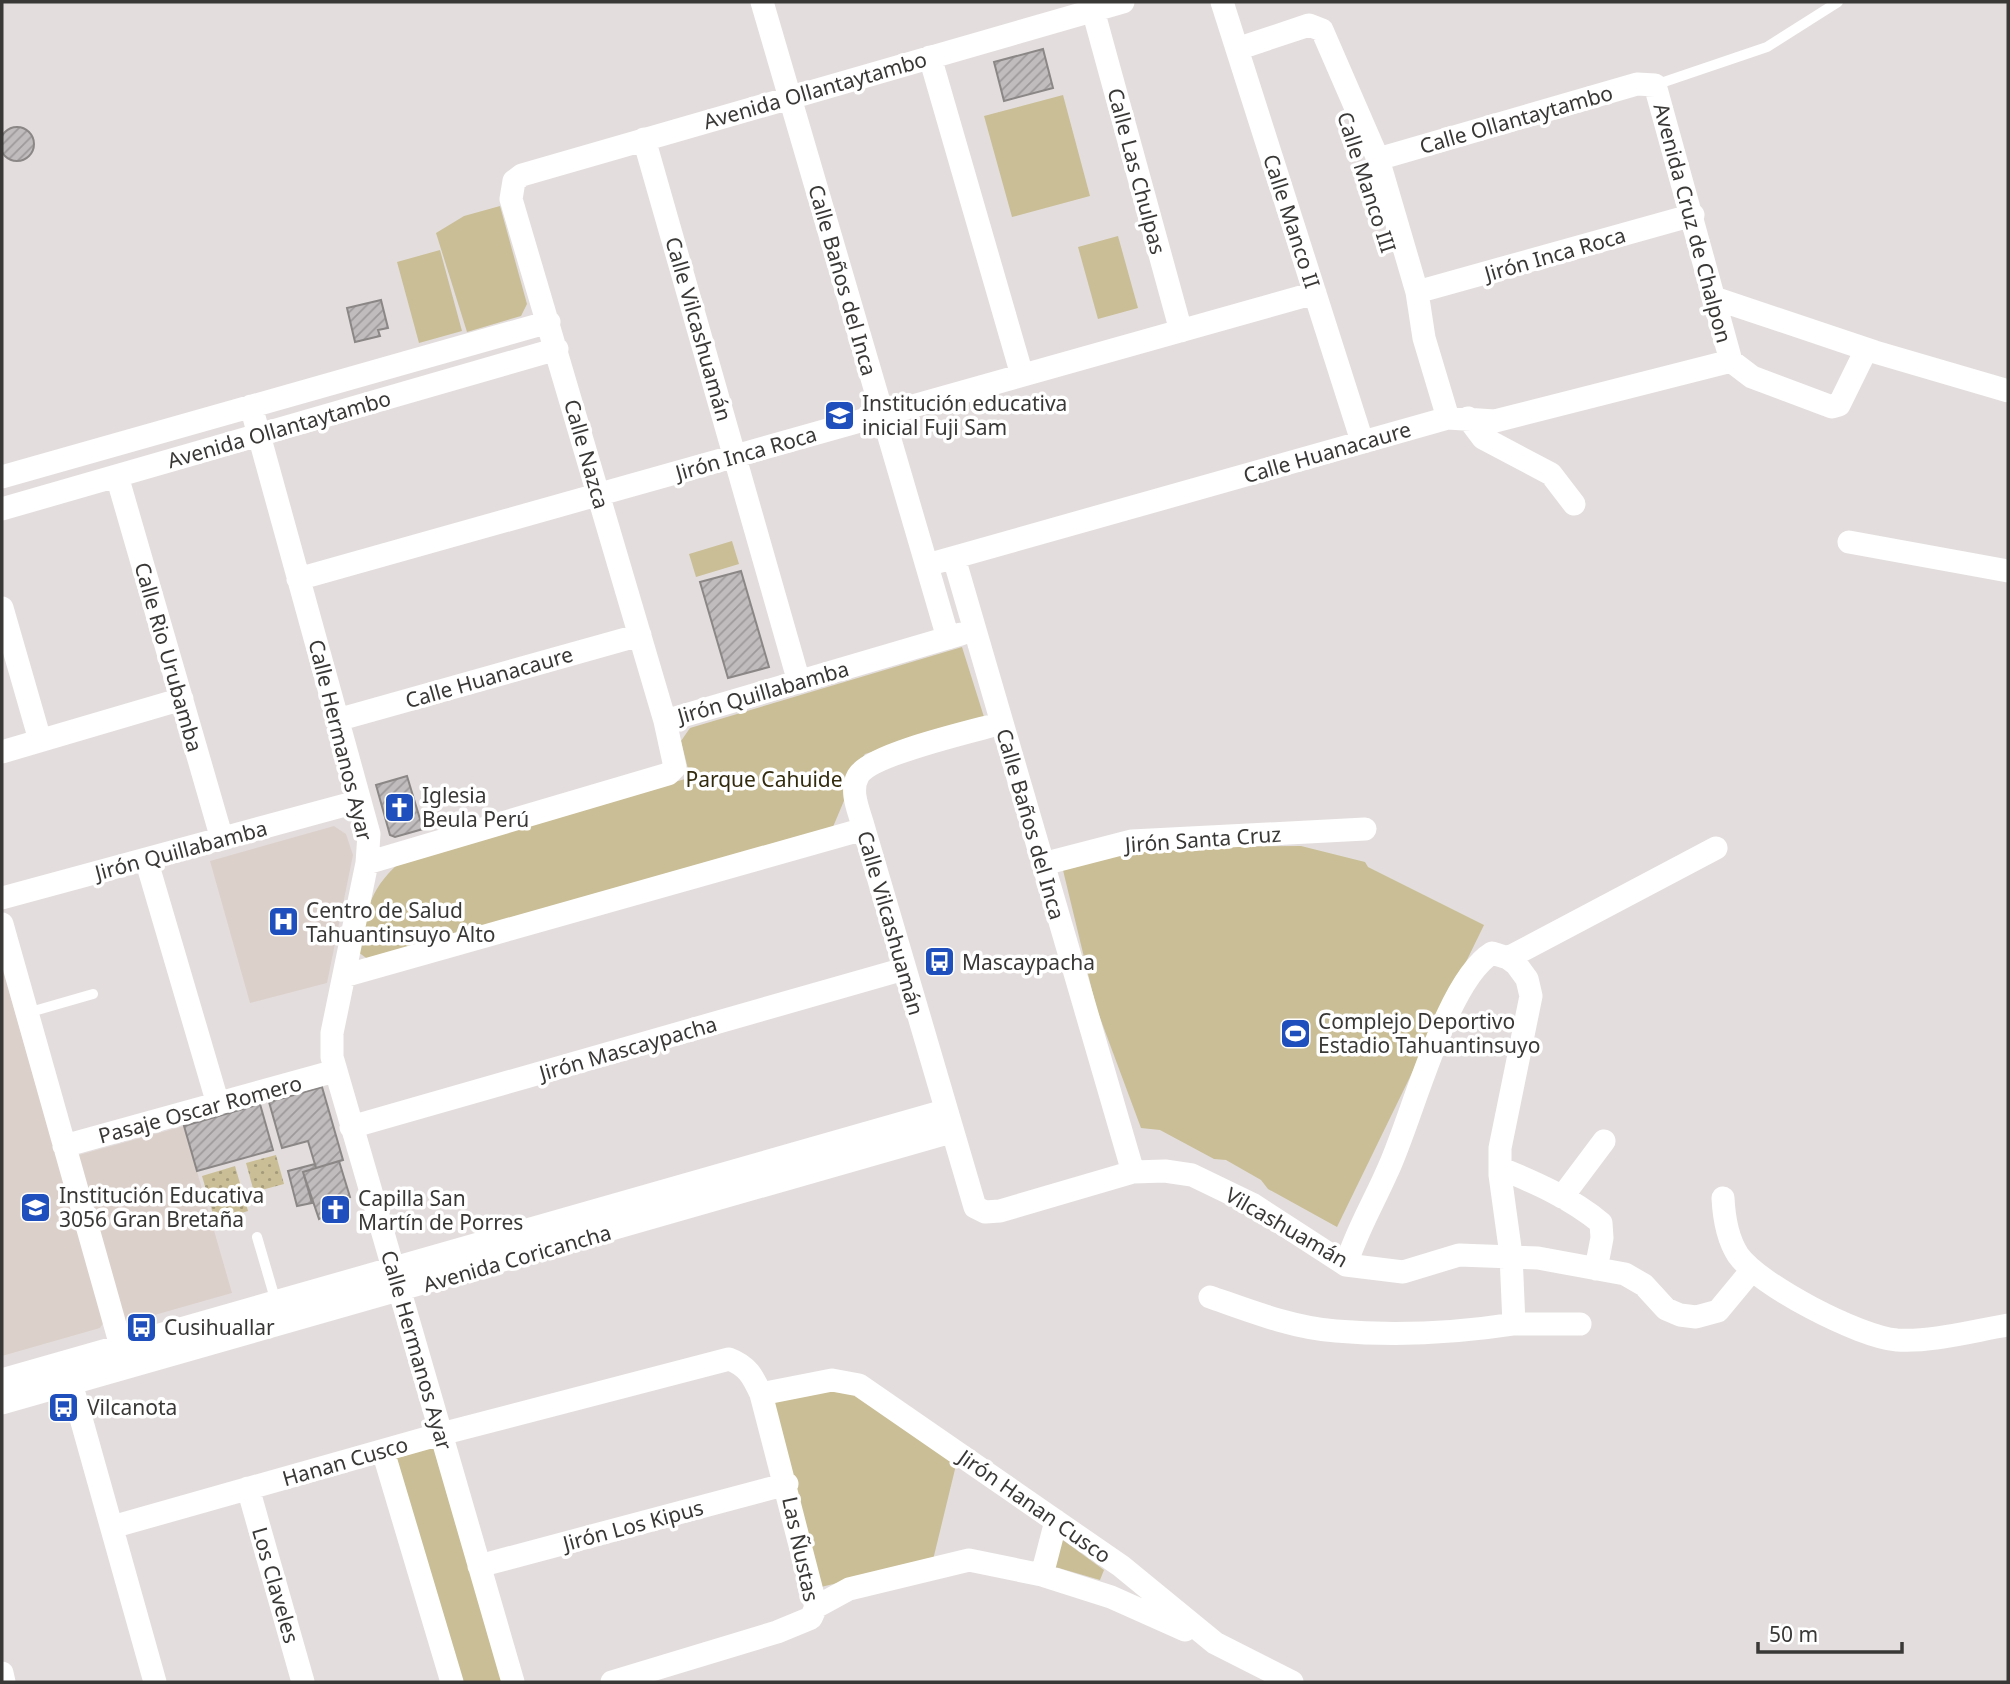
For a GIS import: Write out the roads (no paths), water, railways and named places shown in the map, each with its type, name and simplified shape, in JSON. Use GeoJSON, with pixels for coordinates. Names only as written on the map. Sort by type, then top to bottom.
{"type":"FeatureCollection","features":[{"type":"Feature","properties":{"kind":"street","name":"Calle Baños del Inca"},"geometry":{"type":"LineString","coordinates":[[762,2],[948,638]]}},
{"type":"Feature","properties":{"kind":"street","name":"Avenida Ollantaytambo"},"geometry":{"type":"LineString","coordinates":[[511,186],[522,175],[1122,2]]}},
{"type":"Feature","properties":{"kind":"street","name":"Calle Manco II"},"geometry":{"type":"LineString","coordinates":[[1222,2],[1362,441]]}},
{"type":"Feature","properties":{"kind":"street","name":"Calle Las Chulpas"},"geometry":{"type":"LineString","coordinates":[[1093,10],[1181,331]]}},
{"type":"Feature","properties":{"kind":"street"},"geometry":{"type":"LineString","coordinates":[[1237,48],[1316,27]]}},
{"type":"Feature","properties":{"kind":"street","name":"Calle Manco III"},"geometry":{"type":"LineString","coordinates":[[1316,27],[1378,159],[1418,292],[1424,338]]}},
{"type":"Feature","properties":{"kind":"street","name":"Calle Manco III"},"geometry":{"type":"LineString","coordinates":[[1316,27],[1364,163],[1403,296],[1458,418]]}},
{"type":"Feature","properties":{"kind":"street"},"geometry":{"type":"LineString","coordinates":[[930,57],[1022,375]]}},
{"type":"Feature","properties":{"kind":"street","name":"Calle Ollantaytambo"},"geometry":{"type":"LineString","coordinates":[[1378,159],[1637,84],[1655,85]]}},
{"type":"Feature","properties":{"kind":"street","name":"Avenida Cruz de Chalpon"},"geometry":{"type":"LineString","coordinates":[[1655,85],[1693,215],[1731,361]]}},
{"type":"Feature","properties":{"kind":"street","name":"Calle Vilcashuamán"},"geometry":{"type":"LineString","coordinates":[[645,139],[799,681]]}},
{"type":"Feature","properties":{"kind":"street","name":"Calle Nazca"},"geometry":{"type":"LineString","coordinates":[[511,186],[511,199],[665,721]]}},
{"type":"Feature","properties":{"kind":"street","name":"Jirón Inca Roca"},"geometry":{"type":"LineString","coordinates":[[1418,292],[1693,215]]}},
{"type":"Feature","properties":{"kind":"street","name":"Jirón Inca Roca"},"geometry":{"type":"LineString","coordinates":[[298,579],[1315,293]]}},
{"type":"Feature","properties":{"kind":"street"},"geometry":{"type":"LineString","coordinates":[[1714,298],[1866,349],[2008,391]]}},
{"type":"Feature","properties":{"kind":"street","name":"Avenida Ollantaytambo"},"geometry":{"type":"LineString","coordinates":[[2,477],[549,322]]}},
{"type":"Feature","properties":{"kind":"street","name":"Avenida Ollantaytambo"},"geometry":{"type":"LineString","coordinates":[[2,509],[557,349]]}},
{"type":"Feature","properties":{"kind":"street"},"geometry":{"type":"LineString","coordinates":[[1731,361],[1752,377],[1832,407],[1839,405],[1866,349]]}},
{"type":"Feature","properties":{"kind":"street","name":"Calle Huanacaure"},"geometry":{"type":"LineString","coordinates":[[927,565],[1362,441],[1458,418],[1495,421],[1731,361]]}},
{"type":"Feature","properties":{"kind":"street","name":"Calle Hermanos Ayar"},"geometry":{"type":"LineString","coordinates":[[251,407],[369,834],[367,863],[331,1045],[335,1071],[513,1682]]}},
{"type":"Feature","properties":{"kind":"street"},"geometry":{"type":"LineString","coordinates":[[1458,418],[1483,438],[1551,474],[1574,505]]}},
{"type":"Feature","properties":{"kind":"street","name":"Calle Rio Urubamba"},"geometry":{"type":"LineString","coordinates":[[117,476],[222,839]]}},
{"type":"Feature","properties":{"kind":"street"},"geometry":{"type":"LineString","coordinates":[[1849,542],[2008,571]]}},
{"type":"Feature","properties":{"kind":"street","name":"Calle Baños del Inca"},"geometry":{"type":"LineString","coordinates":[[954,558],[1133,1172]]}},
{"type":"Feature","properties":{"kind":"street"},"geometry":{"type":"LineString","coordinates":[[2,608],[40,740]]}},
{"type":"Feature","properties":{"kind":"street","name":"Jirón Quillabamba"},"geometry":{"type":"LineString","coordinates":[[367,863],[668,774],[675,767],[675,758],[665,721],[975,630]]}},
{"type":"Feature","properties":{"kind":"street","name":"Calle Huanacaure"},"geometry":{"type":"LineString","coordinates":[[337,720],[640,635]]}},
{"type":"Feature","properties":{"kind":"street"},"geometry":{"type":"LineString","coordinates":[[2,752],[182,699]]}},
{"type":"Feature","properties":{"kind":"street","name":"Calle Vilcashuamán"},"geometry":{"type":"LineString","coordinates":[[985,1212],[975,1207],[970,1197],[864,829],[855,786],[866,767],[876,760],[1002,723]]}},
{"type":"Feature","properties":{"kind":"street","name":"Jirón Quillabamba"},"geometry":{"type":"LineString","coordinates":[[2,898],[360,801]]}},
{"type":"Feature","properties":{"kind":"street"},"geometry":{"type":"LineString","coordinates":[[344,976],[864,829]]}},
{"type":"Feature","properties":{"kind":"street","name":"Jirón Santa Cruz"},"geometry":{"type":"LineString","coordinates":[[1043,864],[1132,841],[1364,829]]}},
{"type":"Feature","properties":{"kind":"street"},"geometry":{"type":"LineString","coordinates":[[1508,958],[1716,848]]}},
{"type":"Feature","properties":{"kind":"street"},"geometry":{"type":"LineString","coordinates":[[146,859],[218,1104]]}},
{"type":"Feature","properties":{"kind":"street"},"geometry":{"type":"LineString","coordinates":[[2,924],[121,1346]]}},
{"type":"Feature","properties":{"kind":"street"},"geometry":{"type":"LineString","coordinates":[[1346,1265],[1356,1232],[1388,1171],[1418,1086],[1449,1015],[1479,961],[1492,953],[1508,958],[1522,971],[1531,996],[1505,1116],[1500,1168],[1511,1255],[1514,1324]]}},
{"type":"Feature","properties":{"kind":"street","name":"Jirón Mascaypacha"},"geometry":{"type":"LineString","coordinates":[[351,1127],[904,969]]}},
{"type":"Feature","properties":{"kind":"street","name":"Pasaje Oscar Romero"},"geometry":{"type":"LineString","coordinates":[[64,1146],[335,1071]]}},
{"type":"Feature","properties":{"kind":"street","name":"Avenida Coricancha"},"geometry":{"type":"LineString","coordinates":[[2,1404],[121,1346],[393,1269],[947,1121]]}},
{"type":"Feature","properties":{"kind":"street","name":"Avenida Coricancha"},"geometry":{"type":"LineString","coordinates":[[2,1380],[68,1373],[400,1292],[947,1121]]}},
{"type":"Feature","properties":{"kind":"street"},"geometry":{"type":"LineString","coordinates":[[1562,1197],[1604,1141]]}},
{"type":"Feature","properties":{"kind":"street"},"geometry":{"type":"LineString","coordinates":[[1500,1168],[1562,1197],[1601,1223],[1602,1238],[1596,1269]]}},
{"type":"Feature","properties":{"kind":"street","name":"Vilcashuamán"},"geometry":{"type":"LineString","coordinates":[[985,1212],[1000,1212],[1133,1172],[1165,1171],[1192,1175],[1252,1204],[1346,1265],[1403,1272],[1459,1255],[1511,1255],[1596,1269],[1635,1279],[1666,1308],[1680,1315],[1696,1317],[1718,1311],[1752,1270]]}},
{"type":"Feature","properties":{"kind":"street"},"geometry":{"type":"LineString","coordinates":[[1723,1198],[1731,1241],[1752,1270],[1794,1298],[1878,1337],[1926,1339],[2008,1325]]}},
{"type":"Feature","properties":{"kind":"street"},"geometry":{"type":"LineString","coordinates":[[1210,1297],[1272,1318],[1335,1331],[1451,1332],[1542,1322],[1580,1324]]}},
{"type":"Feature","properties":{"kind":"street","name":"Hanan Cusco"},"geometry":{"type":"LineString","coordinates":[[111,1527],[441,1434],[729,1359],[742,1364]]}},
{"type":"Feature","properties":{"kind":"street","name":"Las Ñustas"},"geometry":{"type":"LineString","coordinates":[[612,1682],[665,1675],[811,1618],[816,1607],[787,1484],[761,1394],[751,1374],[742,1364]]}},
{"type":"Feature","properties":{"kind":"street"},"geometry":{"type":"LineString","coordinates":[[68,1373],[155,1682]]}},
{"type":"Feature","properties":{"kind":"street","name":"Jirón Hanan Cusco"},"geometry":{"type":"LineString","coordinates":[[761,1394],[832,1380],[859,1385],[1121,1566],[1215,1643],[1292,1682]]}},
{"type":"Feature","properties":{"kind":"street"},"geometry":{"type":"LineString","coordinates":[[383,1451],[452,1682]]}},
{"type":"Feature","properties":{"kind":"street","name":"Jirón Los Kipus"},"geometry":{"type":"LineString","coordinates":[[479,1566],[787,1484]]}},
{"type":"Feature","properties":{"kind":"street","name":"Los Claveles"},"geometry":{"type":"LineString","coordinates":[[248,1489],[303,1682]]}},
{"type":"Feature","properties":{"kind":"street"},"geometry":{"type":"LineString","coordinates":[[1042,1575],[1056,1521]]}},
{"type":"Feature","properties":{"kind":"street"},"geometry":{"type":"LineString","coordinates":[[816,1607],[849,1589],[969,1560],[1042,1575],[1111,1597],[1215,1643]]}},
{"type":"Feature","properties":{"kind":"street"},"geometry":{"type":"LineString","coordinates":[[1111,1597],[1121,1566]]}},
{"type":"Feature","properties":{"kind":"street"},"geometry":{"type":"LineString","coordinates":[[2,1673],[4,1682]]}},
{"type":"Feature","properties":{"kind":"lane"},"geometry":{"type":"LineString","coordinates":[[1655,85],[1767,47],[1838,2]]}},
{"type":"Feature","properties":{"kind":"lane"},"geometry":{"type":"LineString","coordinates":[[27,1013],[93,994]]}},
{"type":"Feature","properties":{"kind":"lane"},"geometry":{"type":"LineString","coordinates":[[257,1237],[276,1302]]}},
{"type":"Feature","properties":{"kind":"place","name":"Institución educativa inicial Fuji Sam"},"geometry":{"type":"Point","coordinates":[839,415]}},
{"type":"Feature","properties":{"kind":"place","name":"Iglesia Beula Perú"},"geometry":{"type":"Point","coordinates":[399,807]}},
{"type":"Feature","properties":{"kind":"place","name":"Centro de Salud Tahuantinsuyo Alto"},"geometry":{"type":"Point","coordinates":[283,922]}},
{"type":"Feature","properties":{"kind":"place","name":"Mascaypacha"},"geometry":{"type":"Point","coordinates":[939,962]}},
{"type":"Feature","properties":{"kind":"place","name":"Complejo Deportivo Estadio Tahuantinsuyo"},"geometry":{"type":"Point","coordinates":[1295,1033]}},
{"type":"Feature","properties":{"kind":"place","name":"Institución Educativa 3056 Gran Bretaña"},"geometry":{"type":"Point","coordinates":[36,1207]}},
{"type":"Feature","properties":{"kind":"place","name":"Capilla San Martín de Porres"},"geometry":{"type":"Point","coordinates":[335,1210]}},
{"type":"Feature","properties":{"kind":"place","name":"Cusihuallar"},"geometry":{"type":"Point","coordinates":[141,1327]}},
{"type":"Feature","properties":{"kind":"place","name":"Vilcanota"},"geometry":{"type":"Point","coordinates":[64,1407]}},
{"type":"Feature","properties":{"kind":"park label","name":"Parque Cahuide"},"geometry":{"type":"Point","coordinates":[764,779]}}]}
